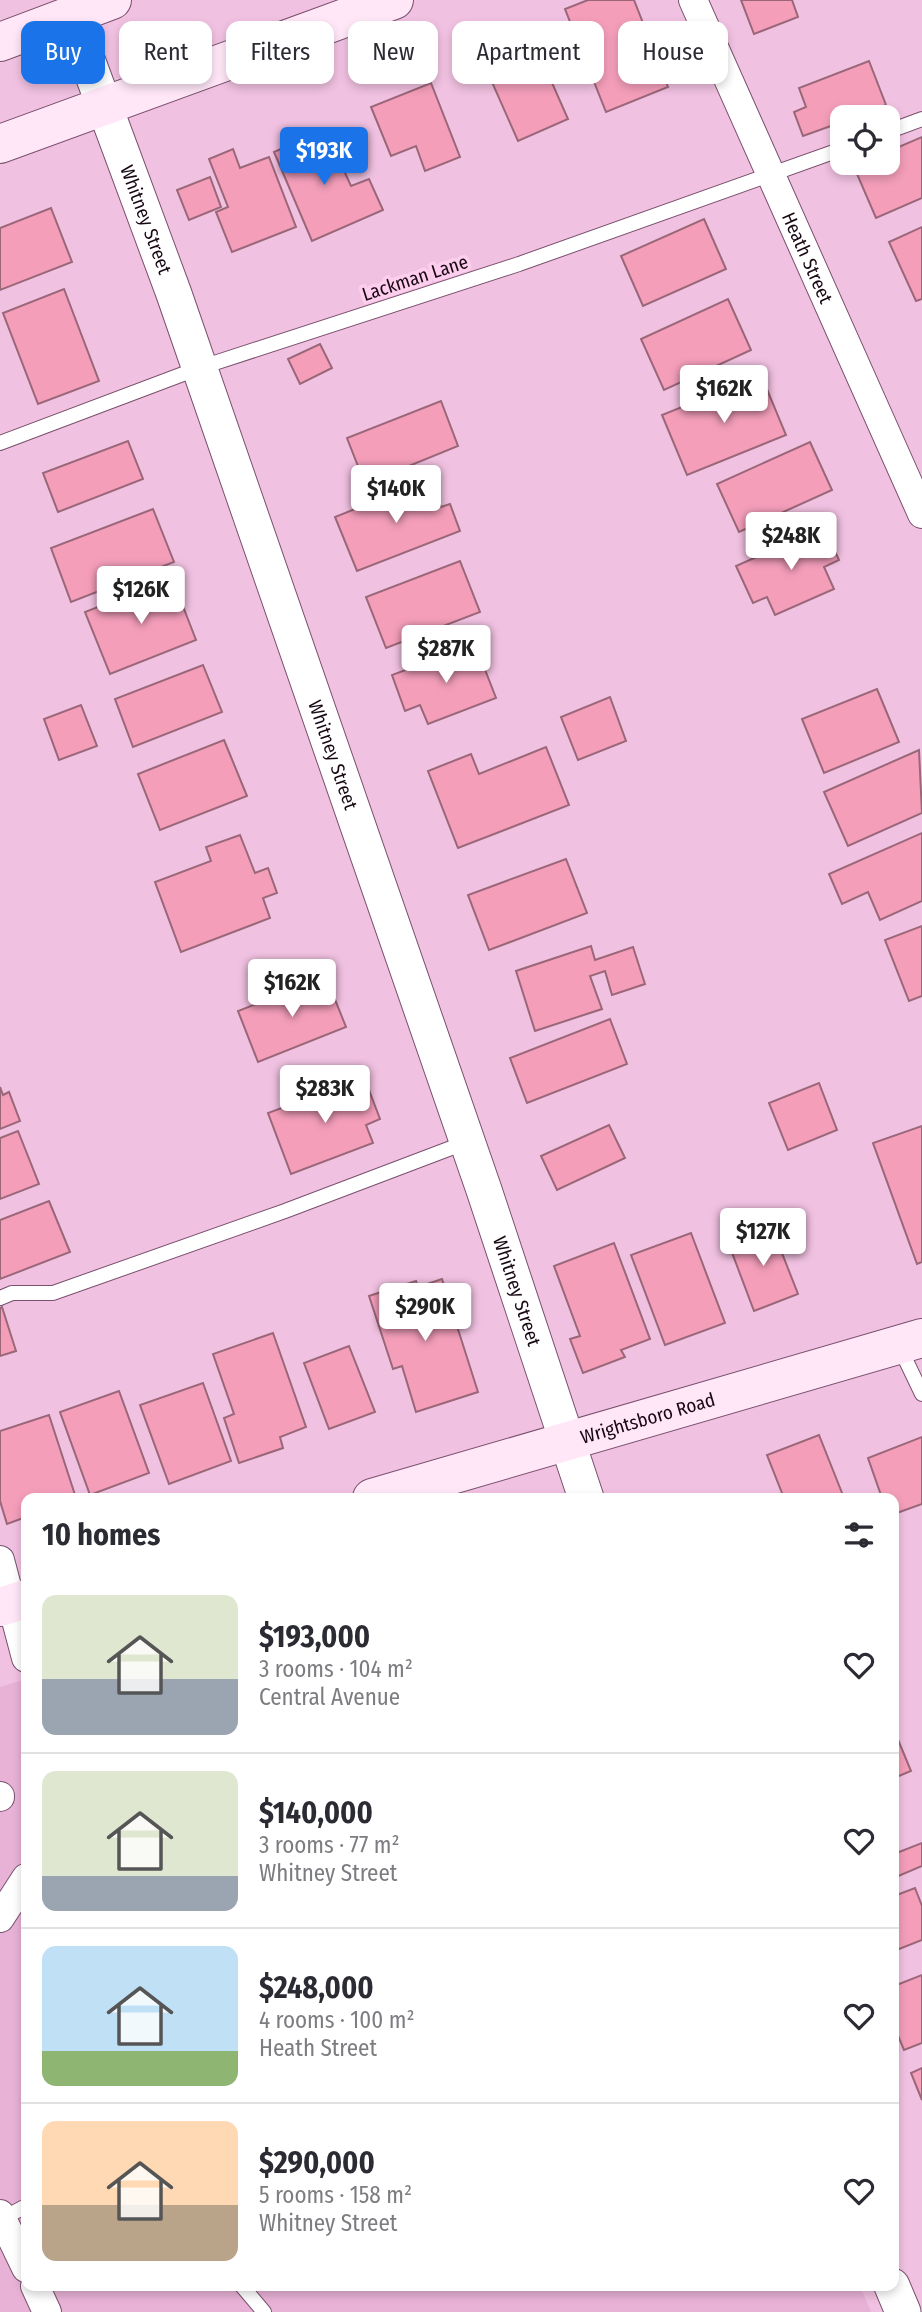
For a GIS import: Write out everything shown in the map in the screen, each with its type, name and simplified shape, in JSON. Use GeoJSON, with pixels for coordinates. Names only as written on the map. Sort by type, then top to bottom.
{"type":"FeatureCollection","features":[{"type":"Feature","properties":{"kind":"main road"},"geometry":{"type":"LineString","coordinates":[[0,42],[112,0]]}},
{"type":"Feature","properties":{"kind":"main road"},"geometry":{"type":"LineString","coordinates":[[0,144],[394,0]]}},
{"type":"Feature","properties":{"kind":"main road","name":"Wrightsboro Road"},"geometry":{"type":"LineString","coordinates":[[389,1493],[910,1341]]}},
{"type":"Feature","properties":{"kind":"street","name":"Heath Street"},"geometry":{"type":"LineString","coordinates":[[693,0],[922,514]]}},
{"type":"Feature","properties":{"kind":"street","name":"Whitney Street"},"geometry":{"type":"LineString","coordinates":[[71,16],[199,368],[467,1142],[584,1493]]}},
{"type":"Feature","properties":{"kind":"street"},"geometry":{"type":"LineString","coordinates":[[0,1560],[21,1637]]}},
{"type":"Feature","properties":{"kind":"street"},"geometry":{"type":"LineString","coordinates":[[0,1918],[21,1886]]}},
{"type":"Feature","properties":{"kind":"street"},"geometry":{"type":"LineString","coordinates":[[7,2214],[21,2254]]}},
{"type":"Feature","properties":{"kind":"street"},"geometry":{"type":"LineString","coordinates":[[37,2291],[47,2312]]}},
{"type":"Feature","properties":{"kind":"street"},"geometry":{"type":"LineString","coordinates":[[894,2291],[903,2312]]}},
{"type":"Feature","properties":{"kind":"lane"},"geometry":{"type":"LineString","coordinates":[[900,127],[922,119]]}},
{"type":"Feature","properties":{"kind":"lane","name":"Lackman Lane"},"geometry":{"type":"LineString","coordinates":[[0,443],[199,368],[519,264],[830,154]]}},
{"type":"Feature","properties":{"kind":"lane"},"geometry":{"type":"LineString","coordinates":[[0,1298],[12,1293],[53,1293],[467,1142]]}},
{"type":"Feature","properties":{"kind":"lane"},"geometry":{"type":"LineString","coordinates":[[910,1341],[922,1394]]}},
{"type":"Feature","properties":{"kind":"lane"},"geometry":{"type":"LineString","coordinates":[[246,2291],[264,2312]]}},
{"type":"Feature","properties":{"kind":"shaded area"},"geometry":{"type":"Polygon","coordinates":[[[21,1681],[21,2291],[862,2291],[871,2312],[0,2312],[0,1687],[21,1681]]]}},
{"type":"Feature","properties":{"kind":"building"},"geometry":{"type":"Polygon","coordinates":[[[588,0],[634,0],[642,21],[618,21],[618,84],[667,84],[668,87],[606,112],[595,84],[604,84],[604,21],[570,21],[565,9],[588,0]]]}},
{"type":"Feature","properties":{"kind":"building"},"geometry":{"type":"Polygon","coordinates":[[[741,0],[792,0],[798,17],[754,34],[741,0]]]}},
{"type":"Feature","properties":{"kind":"building"},"geometry":{"type":"Polygon","coordinates":[[[869,61],[886,105],[830,105],[830,126],[803,136],[794,112],[806,107],[799,88],[869,61]]]}},
{"type":"Feature","properties":{"kind":"building"},"geometry":{"type":"Polygon","coordinates":[[[431,84],[460,157],[425,171],[416,146],[391,156],[371,107],[431,84]]]}},
{"type":"Feature","properties":{"kind":"building"},"geometry":{"type":"Polygon","coordinates":[[[493,84],[553,84],[568,119],[518,141],[493,84]]]}},
{"type":"Feature","properties":{"kind":"building"},"geometry":{"type":"Polygon","coordinates":[[[325,129],[351,186],[369,179],[383,210],[312,241],[274,152],[325,129]]]}},
{"type":"Feature","properties":{"kind":"building"},"geometry":{"type":"Polygon","coordinates":[[[922,137],[922,198],[876,218],[857,175],[900,175],[900,146],[922,137]]]}},
{"type":"Feature","properties":{"kind":"building"},"geometry":{"type":"Polygon","coordinates":[[[233,149],[240,168],[269,157],[296,227],[232,252],[216,212],[228,207],[209,159],[233,149]]]}},
{"type":"Feature","properties":{"kind":"building"},"geometry":{"type":"Polygon","coordinates":[[[210,177],[221,207],[189,220],[177,190],[210,177]]]}},
{"type":"Feature","properties":{"kind":"building"},"geometry":{"type":"Polygon","coordinates":[[[51,208],[72,262],[0,290],[0,228],[51,208]]]}},
{"type":"Feature","properties":{"kind":"building"},"geometry":{"type":"Polygon","coordinates":[[[704,219],[726,269],[643,306],[621,256],[704,219]]]}},
{"type":"Feature","properties":{"kind":"building"},"geometry":{"type":"Polygon","coordinates":[[[922,227],[922,299],[916,301],[889,242],[922,227]]]}},
{"type":"Feature","properties":{"kind":"building"},"geometry":{"type":"Polygon","coordinates":[[[64,289],[99,381],[38,404],[3,313],[64,289]]]}},
{"type":"Feature","properties":{"kind":"building"},"geometry":{"type":"Polygon","coordinates":[[[728,299],[751,350],[664,390],[641,339],[728,299]]]}},
{"type":"Feature","properties":{"kind":"building"},"geometry":{"type":"Polygon","coordinates":[[[320,344],[332,368],[300,384],[288,359],[320,344]]]}},
{"type":"Feature","properties":{"kind":"building"},"geometry":{"type":"Polygon","coordinates":[[[761,375],[786,435],[687,475],[662,415],[761,375]]]}},
{"type":"Feature","properties":{"kind":"building"},"geometry":{"type":"Polygon","coordinates":[[[441,401],[458,446],[365,484],[347,438],[441,401]]]}},
{"type":"Feature","properties":{"kind":"building"},"geometry":{"type":"Polygon","coordinates":[[[128,441],[143,479],[58,512],[43,473],[128,441]]]}},
{"type":"Feature","properties":{"kind":"building"},"geometry":{"type":"Polygon","coordinates":[[[810,442],[832,490],[739,532],[717,484],[810,442]]]}},
{"type":"Feature","properties":{"kind":"building"},"geometry":{"type":"Polygon","coordinates":[[[430,479],[441,507],[450,504],[460,531],[357,571],[335,517],[430,479]]]}},
{"type":"Feature","properties":{"kind":"building"},"geometry":{"type":"Polygon","coordinates":[[[153,509],[174,562],[71,602],[51,548],[153,509]]]}},
{"type":"Feature","properties":{"kind":"building"},"geometry":{"type":"Polygon","coordinates":[[[824,527],[839,560],[824,567],[834,589],[775,615],[767,597],[753,603],[736,566],[824,527]]]}},
{"type":"Feature","properties":{"kind":"building"},"geometry":{"type":"Polygon","coordinates":[[[460,561],[480,612],[386,648],[366,597],[460,561]]]}},
{"type":"Feature","properties":{"kind":"building"},"geometry":{"type":"Polygon","coordinates":[[[172,578],[196,640],[110,674],[85,612],[172,578]]]}},
{"type":"Feature","properties":{"kind":"building"},"geometry":{"type":"Polygon","coordinates":[[[475,644],[496,698],[428,724],[420,705],[405,711],[392,675],[475,644]]]}},
{"type":"Feature","properties":{"kind":"building"},"geometry":{"type":"Polygon","coordinates":[[[203,665],[222,712],[133,747],[115,699],[203,665]]]}},
{"type":"Feature","properties":{"kind":"building"},"geometry":{"type":"Polygon","coordinates":[[[877,689],[899,742],[824,773],[802,719],[877,689]]]}},
{"type":"Feature","properties":{"kind":"building"},"geometry":{"type":"Polygon","coordinates":[[[610,697],[626,741],[578,760],[561,717],[610,697]]]}},
{"type":"Feature","properties":{"kind":"building"},"geometry":{"type":"Polygon","coordinates":[[[81,705],[97,746],[59,760],[44,719],[81,705]]]}},
{"type":"Feature","properties":{"kind":"building"},"geometry":{"type":"Polygon","coordinates":[[[224,740],[247,796],[160,830],[138,774],[224,740]]]}},
{"type":"Feature","properties":{"kind":"building"},"geometry":{"type":"Polygon","coordinates":[[[546,747],[569,805],[458,848],[428,771],[471,754],[479,774],[546,747]]]}},
{"type":"Feature","properties":{"kind":"building"},"geometry":{"type":"Polygon","coordinates":[[[919,750],[922,813],[848,846],[824,792],[919,750]]]}},
{"type":"Feature","properties":{"kind":"building"},"geometry":{"type":"Polygon","coordinates":[[[922,833],[922,901],[880,920],[868,892],[842,904],[829,874],[922,833]]]}},
{"type":"Feature","properties":{"kind":"building"},"geometry":{"type":"Polygon","coordinates":[[[240,835],[255,873],[268,868],[277,893],[263,898],[270,918],[181,952],[155,882],[211,861],[206,847],[240,835]]]}},
{"type":"Feature","properties":{"kind":"building"},"geometry":{"type":"Polygon","coordinates":[[[566,859],[587,913],[489,950],[468,895],[566,859]]]}},
{"type":"Feature","properties":{"kind":"building"},"geometry":{"type":"Polygon","coordinates":[[[922,926],[922,996],[909,1001],[885,940],[922,926]]]}},
{"type":"Feature","properties":{"kind":"building"},"geometry":{"type":"Polygon","coordinates":[[[591,946],[595,960],[633,947],[645,984],[612,995],[605,971],[590,976],[602,1009],[535,1031],[516,971],[591,946]]]}},
{"type":"Feature","properties":{"kind":"building"},"geometry":{"type":"Polygon","coordinates":[[[326,977],[346,1027],[258,1062],[238,1011],[326,977]]]}},
{"type":"Feature","properties":{"kind":"building"},"geometry":{"type":"Polygon","coordinates":[[[610,1019],[627,1064],[527,1103],[510,1058],[610,1019]]]}},
{"type":"Feature","properties":{"kind":"building"},"geometry":{"type":"Polygon","coordinates":[[[364,1077],[380,1119],[366,1125],[373,1143],[291,1174],[268,1113],[364,1077]]]}},
{"type":"Feature","properties":{"kind":"building"},"geometry":{"type":"Polygon","coordinates":[[[819,1083],[837,1130],[788,1150],[769,1103],[819,1083]]]}},
{"type":"Feature","properties":{"kind":"building"},"geometry":{"type":"Polygon","coordinates":[[[0,1087],[3,1095],[9,1092],[20,1121],[0,1129],[0,1087]]]}},
{"type":"Feature","properties":{"kind":"building"},"geometry":{"type":"Polygon","coordinates":[[[609,1125],[625,1158],[557,1190],[541,1156],[609,1125]]]}},
{"type":"Feature","properties":{"kind":"building"},"geometry":{"type":"Polygon","coordinates":[[[922,1126],[922,1262],[917,1264],[873,1143],[922,1126]]]}},
{"type":"Feature","properties":{"kind":"building"},"geometry":{"type":"Polygon","coordinates":[[[18,1131],[39,1184],[0,1199],[0,1138],[18,1131]]]}},
{"type":"Feature","properties":{"kind":"building"},"geometry":{"type":"Polygon","coordinates":[[[49,1201],[70,1252],[0,1279],[0,1220],[49,1201]]]}},
{"type":"Feature","properties":{"kind":"building"},"geometry":{"type":"Polygon","coordinates":[[[771,1225],[798,1294],[754,1311],[728,1242],[771,1225]]]}},
{"type":"Feature","properties":{"kind":"building"},"geometry":{"type":"Polygon","coordinates":[[[691,1233],[725,1323],[665,1345],[631,1255],[691,1233]]]}},
{"type":"Feature","properties":{"kind":"building"},"geometry":{"type":"Polygon","coordinates":[[[614,1243],[650,1339],[621,1350],[625,1357],[583,1373],[570,1339],[580,1336],[554,1266],[614,1243]]]}},
{"type":"Feature","properties":{"kind":"building"},"geometry":{"type":"Polygon","coordinates":[[[442,1279],[478,1392],[416,1412],[402,1366],[393,1369],[369,1296],[416,1281],[418,1287],[442,1279]]]}},
{"type":"Feature","properties":{"kind":"building"},"geometry":{"type":"Polygon","coordinates":[[[2,1307],[16,1351],[0,1356],[0,1308],[2,1307]]]}},
{"type":"Feature","properties":{"kind":"building"},"geometry":{"type":"Polygon","coordinates":[[[273,1333],[306,1427],[280,1437],[283,1448],[239,1463],[224,1418],[234,1414],[213,1354],[273,1333]]]}},
{"type":"Feature","properties":{"kind":"building"},"geometry":{"type":"Polygon","coordinates":[[[349,1346],[375,1412],[329,1429],[304,1363],[349,1346]]]}},
{"type":"Feature","properties":{"kind":"building"},"geometry":{"type":"Polygon","coordinates":[[[203,1383],[231,1461],[169,1484],[140,1405],[203,1383]]]}},
{"type":"Feature","properties":{"kind":"building"},"geometry":{"type":"Polygon","coordinates":[[[119,1391],[149,1473],[89,1493],[60,1412],[119,1391]]]}},
{"type":"Feature","properties":{"kind":"building"},"geometry":{"type":"Polygon","coordinates":[[[49,1415],[74,1493],[21,1493],[21,1519],[7,1524],[0,1501],[0,1431],[49,1415]]]}},
{"type":"Feature","properties":{"kind":"building"},"geometry":{"type":"Polygon","coordinates":[[[819,1435],[842,1493],[782,1493],[767,1455],[819,1435]]]}},
{"type":"Feature","properties":{"kind":"building"},"geometry":{"type":"Polygon","coordinates":[[[922,1437],[922,1504],[899,1512],[899,1493],[880,1493],[868,1458],[922,1437]]]}},
{"type":"Feature","properties":{"kind":"building"},"geometry":{"type":"Polygon","coordinates":[[[899,1742],[911,1771],[899,1776],[899,1742]]]}},
{"type":"Feature","properties":{"kind":"building"},"geometry":{"type":"Polygon","coordinates":[[[922,1843],[922,1866],[899,1876],[899,1852],[922,1843]]]}},
{"type":"Feature","properties":{"kind":"building"},"geometry":{"type":"Polygon","coordinates":[[[915,1888],[922,1906],[922,1940],[899,1949],[899,1894],[915,1888]]]}},
{"type":"Feature","properties":{"kind":"building"},"geometry":{"type":"Polygon","coordinates":[[[922,1975],[922,2043],[904,2050],[899,2038],[899,1984],[922,1975]]]}},
{"type":"Feature","properties":{"kind":"building"},"geometry":{"type":"Polygon","coordinates":[[[922,2068],[922,2100],[911,2073],[922,2068]]]}}]}
